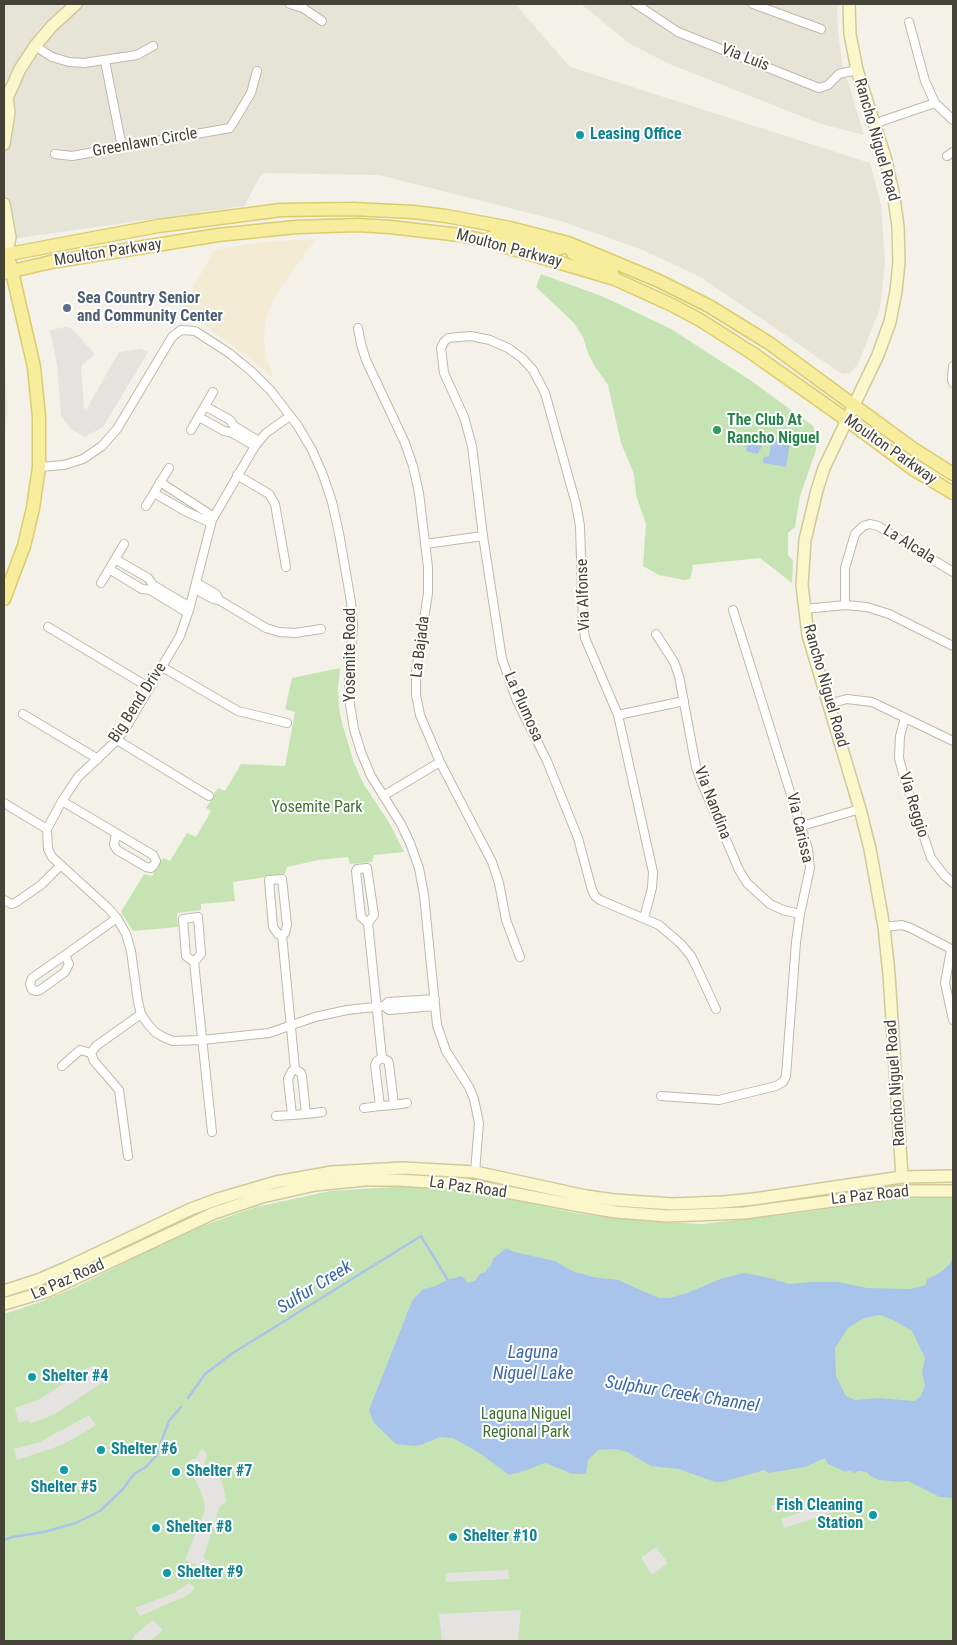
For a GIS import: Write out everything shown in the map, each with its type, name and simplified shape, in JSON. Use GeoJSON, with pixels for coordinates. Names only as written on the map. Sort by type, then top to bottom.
{"type":"FeatureCollection","features":[{"type":"Feature","properties":{"kind":"main road","name":"Rancho Niguel Road"},"geometry":{"type":"LineString","coordinates":[[849,4],[850,34],[857,70],[894,192],[898,226],[899,262],[890,322],[874,366],[824,468],[810,515],[803,565],[804,609],[808,635],[860,809],[870,849],[884,927],[890,984],[902,1177]]}},
{"type":"Feature","properties":{"kind":"main road"},"geometry":{"type":"LineString","coordinates":[[4,144],[9,112],[5,98],[35,46],[69,6]]}},
{"type":"Feature","properties":{"kind":"main road"},"geometry":{"type":"LineString","coordinates":[[4,204],[10,237],[5,252],[8,272],[26,326],[36,376],[39,417],[38,467],[33,508],[24,546],[4,599]]}},
{"type":"Feature","properties":{"kind":"main road","name":"Moulton Parkway"},"geometry":{"type":"LineString","coordinates":[[5,252],[158,226],[281,210],[353,209],[421,213],[481,222],[568,243],[657,280],[709,306],[770,343],[854,406],[927,458],[953,474]]}},
{"type":"Feature","properties":{"kind":"main road"},"geometry":{"type":"LineString","coordinates":[[218,235],[228,225],[273,219],[281,210]]}},
{"type":"Feature","properties":{"kind":"main road","name":"Moulton Parkway"},"geometry":{"type":"LineString","coordinates":[[8,272],[51,262],[218,235],[296,227],[358,225],[428,231],[486,241],[615,279],[672,305],[725,335],[847,420],[913,469],[953,493]]}},
{"type":"Feature","properties":{"kind":"main road"},"geometry":{"type":"LineString","coordinates":[[486,241],[496,235],[557,249],[565,247],[568,243],[573,253],[610,270],[615,279]]}},
{"type":"Feature","properties":{"kind":"main road","name":"La Paz Road"},"geometry":{"type":"LineString","coordinates":[[4,1291],[38,1280],[66,1268],[191,1209],[218,1199],[276,1182],[332,1172],[403,1168],[475,1172],[586,1196],[673,1204],[754,1199],[902,1177],[953,1176]]}},
{"type":"Feature","properties":{"kind":"main road"},"geometry":{"type":"LineString","coordinates":[[397,1180],[405,1174],[467,1177],[475,1172],[482,1179],[534,1192],[539,1198]]}},
{"type":"Feature","properties":{"kind":"main road"},"geometry":{"type":"LineString","coordinates":[[811,1203],[813,1199],[824,1196],[888,1186],[899,1182],[902,1177],[920,1184],[953,1185]]}},
{"type":"Feature","properties":{"kind":"main road","name":"La Paz Road"},"geometry":{"type":"LineString","coordinates":[[4,1304],[48,1291],[207,1216],[236,1205],[262,1197],[315,1186],[365,1180],[464,1184],[616,1212],[668,1216],[714,1216],[751,1213],[906,1191],[953,1191]]}},
{"type":"Feature","properties":{"kind":"street"},"geometry":{"type":"LineString","coordinates":[[290,4],[303,8],[322,21]]}},
{"type":"Feature","properties":{"kind":"street","name":"Via Luis"},"geometry":{"type":"LineString","coordinates":[[636,4],[678,32],[819,88],[828,85],[838,74],[857,70]]}},
{"type":"Feature","properties":{"kind":"street"},"geometry":{"type":"LineString","coordinates":[[753,4],[770,7],[821,30]]}},
{"type":"Feature","properties":{"kind":"street"},"geometry":{"type":"LineString","coordinates":[[909,22],[925,81],[935,103],[953,120]]}},
{"type":"Feature","properties":{"kind":"street"},"geometry":{"type":"LineString","coordinates":[[35,46],[52,57],[84,64],[137,55],[153,46]]}},
{"type":"Feature","properties":{"kind":"street"},"geometry":{"type":"LineString","coordinates":[[105,60],[122,147]]}},
{"type":"Feature","properties":{"kind":"street","name":"Greenlawn Circle"},"geometry":{"type":"LineString","coordinates":[[55,154],[72,156],[230,128],[251,93],[257,71]]}},
{"type":"Feature","properties":{"kind":"street"},"geometry":{"type":"LineString","coordinates":[[874,124],[935,103]]}},
{"type":"Feature","properties":{"kind":"street","name":"La Bajada"},"geometry":{"type":"LineString","coordinates":[[358,328],[366,360],[402,436],[419,493],[428,567],[428,593],[416,672],[416,695],[420,715],[440,762],[492,862],[506,920],[520,957]]}},
{"type":"Feature","properties":{"kind":"street","name":"Yosemite Road"},"geometry":{"type":"LineString","coordinates":[[38,467],[64,465],[82,459],[102,446],[117,429],[172,337],[181,330],[195,332],[229,353],[271,391],[298,426],[312,450],[332,502],[351,602],[353,626],[349,678],[350,705],[354,730],[368,768],[410,843],[419,868],[424,895],[435,1002],[441,1039],[450,1060],[469,1087],[479,1123],[475,1172]]}},
{"type":"Feature","properties":{"kind":"street","name":"Via Alfonse"},"geometry":{"type":"LineString","coordinates":[[444,342],[448,338],[471,336],[490,340],[508,348],[522,358],[533,370],[545,393],[580,526],[585,638],[618,715],[653,872],[652,888],[644,918]]}},
{"type":"Feature","properties":{"kind":"street","name":"La Plumosa"},"geometry":{"type":"LineString","coordinates":[[444,342],[441,355],[444,373],[464,417],[472,446],[483,536],[502,659],[517,702],[547,761],[578,838],[592,890],[600,900],[644,918],[671,934],[694,962],[716,1009]]}},
{"type":"Feature","properties":{"kind":"street"},"geometry":{"type":"LineString","coordinates":[[953,366],[953,381]]}},
{"type":"Feature","properties":{"kind":"street"},"geometry":{"type":"LineString","coordinates":[[191,430],[213,392]]}},
{"type":"Feature","properties":{"kind":"street"},"geometry":{"type":"LineString","coordinates":[[205,406],[230,420],[232,429]]}},
{"type":"Feature","properties":{"kind":"street"},"geometry":{"type":"LineString","coordinates":[[199,416],[224,431],[232,429],[257,443]]}},
{"type":"Feature","properties":{"kind":"street","name":"Big Bend Drive"},"geometry":{"type":"LineString","coordinates":[[47,829],[78,777],[117,740],[150,688],[180,636],[196,586],[212,520],[257,443],[266,433],[290,416]]}},
{"type":"Feature","properties":{"kind":"street"},"geometry":{"type":"LineString","coordinates":[[146,506],[168,468]]}},
{"type":"Feature","properties":{"kind":"street"},"geometry":{"type":"LineString","coordinates":[[237,476],[269,494],[275,504],[286,567]]}},
{"type":"Feature","properties":{"kind":"street"},"geometry":{"type":"LineString","coordinates":[[160,482],[191,501],[192,508]]}},
{"type":"Feature","properties":{"kind":"street"},"geometry":{"type":"LineString","coordinates":[[154,493],[185,511],[192,508]]}},
{"type":"Feature","properties":{"kind":"street"},"geometry":{"type":"LineString","coordinates":[[192,508],[212,520]]}},
{"type":"Feature","properties":{"kind":"street","name":"La Alcala"},"geometry":{"type":"LineString","coordinates":[[845,605],[845,568],[855,534],[864,526],[870,524],[878,526],[953,572]]}},
{"type":"Feature","properties":{"kind":"street"},"geometry":{"type":"LineString","coordinates":[[425,544],[483,536]]}},
{"type":"Feature","properties":{"kind":"street"},"geometry":{"type":"LineString","coordinates":[[101,583],[124,544]]}},
{"type":"Feature","properties":{"kind":"street"},"geometry":{"type":"LineString","coordinates":[[115,559],[148,578],[152,588]]}},
{"type":"Feature","properties":{"kind":"street"},"geometry":{"type":"LineString","coordinates":[[109,570],[142,589],[152,588],[189,610]]}},
{"type":"Feature","properties":{"kind":"street"},"geometry":{"type":"LineString","coordinates":[[196,586],[216,594],[219,600],[266,628],[279,632],[295,633],[321,629]]}},
{"type":"Feature","properties":{"kind":"street"},"geometry":{"type":"LineString","coordinates":[[804,609],[845,605],[877,610],[953,646]]}},
{"type":"Feature","properties":{"kind":"street","name":"Via Carissa"},"geometry":{"type":"LineString","coordinates":[[661,1096],[719,1100],[776,1086],[783,1082],[786,1076],[800,914],[810,868],[808,849],[733,610]]}},
{"type":"Feature","properties":{"kind":"street"},"geometry":{"type":"LineString","coordinates":[[48,627],[150,688]]}},
{"type":"Feature","properties":{"kind":"street","name":"Via Nandina"},"geometry":{"type":"LineString","coordinates":[[656,634],[674,662],[684,701],[696,767],[739,870],[747,884],[770,904],[800,914]]}},
{"type":"Feature","properties":{"kind":"street"},"geometry":{"type":"LineString","coordinates":[[162,666],[238,711],[287,723]]}},
{"type":"Feature","properties":{"kind":"street"},"geometry":{"type":"LineString","coordinates":[[828,704],[847,699],[872,702],[953,741]]}},
{"type":"Feature","properties":{"kind":"street"},"geometry":{"type":"LineString","coordinates":[[618,715],[684,701]]}},
{"type":"Feature","properties":{"kind":"street"},"geometry":{"type":"LineString","coordinates":[[24,714],[98,759]]}},
{"type":"Feature","properties":{"kind":"street","name":"Via Reggio"},"geometry":{"type":"LineString","coordinates":[[905,718],[900,736],[899,758],[905,781],[931,858],[953,883]]}},
{"type":"Feature","properties":{"kind":"street"},"geometry":{"type":"LineString","coordinates":[[117,740],[208,796]]}},
{"type":"Feature","properties":{"kind":"street"},"geometry":{"type":"LineString","coordinates":[[383,796],[440,762]]}},
{"type":"Feature","properties":{"kind":"street"},"geometry":{"type":"LineString","coordinates":[[62,801],[153,855],[156,861],[154,865],[151,868],[146,867],[117,850],[114,845],[116,834]]}},
{"type":"Feature","properties":{"kind":"street"},"geometry":{"type":"LineString","coordinates":[[4,803],[47,829],[48,848],[52,857],[117,918],[126,934],[131,951],[141,1014],[151,1028],[163,1037],[173,1041],[202,1040],[269,1033],[315,1017],[380,1007],[389,1010],[435,1002]]}},
{"type":"Feature","properties":{"kind":"street"},"geometry":{"type":"LineString","coordinates":[[802,826],[860,809]]}},
{"type":"Feature","properties":{"kind":"street"},"geometry":{"type":"LineString","coordinates":[[4,900],[12,904],[15,903],[41,885],[61,865]]}},
{"type":"Feature","properties":{"kind":"street"},"geometry":{"type":"LineString","coordinates":[[368,923],[374,915],[367,868],[357,869],[361,917],[368,923],[380,1007],[382,1058],[389,1064],[394,1105]]}},
{"type":"Feature","properties":{"kind":"street"},"geometry":{"type":"LineString","coordinates":[[282,935],[278,934],[273,927],[270,880],[282,879],[287,925],[285,933],[282,935],[290,1025],[295,1069],[302,1076],[306,1114]]}},
{"type":"Feature","properties":{"kind":"street"},"geometry":{"type":"LineString","coordinates":[[194,962],[186,956],[183,919],[198,916],[201,954],[194,962],[212,1132]]}},
{"type":"Feature","properties":{"kind":"street"},"geometry":{"type":"LineString","coordinates":[[65,955],[69,964],[65,972],[37,992],[32,990],[30,984],[32,978],[117,918]]}},
{"type":"Feature","properties":{"kind":"street"},"geometry":{"type":"LineString","coordinates":[[884,927],[902,925],[911,928],[952,950],[945,983],[953,1020]]}},
{"type":"Feature","properties":{"kind":"street"},"geometry":{"type":"LineString","coordinates":[[91,1053],[96,1046],[141,1014]]}},
{"type":"Feature","properties":{"kind":"street"},"geometry":{"type":"LineString","coordinates":[[62,1066],[80,1050],[91,1053]]}},
{"type":"Feature","properties":{"kind":"street"},"geometry":{"type":"LineString","coordinates":[[91,1053],[94,1061],[119,1090],[128,1156]]}},
{"type":"Feature","properties":{"kind":"street"},"geometry":{"type":"LineString","coordinates":[[380,1106],[375,1065],[382,1058]]}},
{"type":"Feature","properties":{"kind":"street"},"geometry":{"type":"LineString","coordinates":[[292,1115],[288,1079],[295,1069]]}},
{"type":"Feature","properties":{"kind":"street"},"geometry":{"type":"LineString","coordinates":[[364,1108],[406,1103]]}},
{"type":"Feature","properties":{"kind":"street"},"geometry":{"type":"LineString","coordinates":[[276,1116],[322,1112]]}},
{"type":"Feature","properties":{"kind":"shaded area"},"geometry":{"type":"Polygon","coordinates":[[[4,4],[515,4],[570,67],[870,163],[881,205],[885,263],[880,308],[858,364],[850,373],[842,374],[702,278],[643,250],[561,221],[379,175],[262,173],[244,206],[4,240],[4,4]]]}},
{"type":"Feature","properties":{"kind":"shaded area"},"geometry":{"type":"Polygon","coordinates":[[[581,4],[837,4],[842,62],[864,135],[821,124],[667,63],[629,43],[581,4]]]}},
{"type":"Feature","properties":{"kind":"shaded area"},"geometry":{"type":"Polygon","coordinates":[[[316,239],[282,286],[270,307],[265,323],[266,357],[274,379],[199,319],[192,315],[178,312],[210,259],[213,250],[265,242],[316,239]]]}},
{"type":"Feature","properties":{"kind":"shaded area"},"geometry":{"type":"Polygon","coordinates":[[[65,327],[71,328],[95,354],[81,366],[84,407],[86,410],[119,352],[141,349],[148,352],[103,427],[85,437],[70,428],[61,416],[57,364],[50,330],[65,327]]]}},
{"type":"Feature","properties":{"kind":"shaded area"},"geometry":{"type":"Polygon","coordinates":[[[4,342],[7,408],[4,448],[4,342]]]}},
{"type":"Feature","properties":{"kind":"shaded area"},"geometry":{"type":"Polygon","coordinates":[[[95,1365],[105,1381],[55,1414],[30,1424],[28,1420],[19,1423],[15,1408],[40,1399],[85,1369],[95,1365]]]}},
{"type":"Feature","properties":{"kind":"shaded area"},"geometry":{"type":"Polygon","coordinates":[[[89,1415],[96,1425],[85,1432],[62,1445],[17,1460],[14,1449],[40,1442],[89,1415]]]}},
{"type":"Feature","properties":{"kind":"shaded area"},"geometry":{"type":"Polygon","coordinates":[[[202,1448],[207,1454],[205,1467],[208,1469],[212,1466],[216,1471],[222,1482],[226,1499],[226,1503],[219,1508],[204,1556],[204,1559],[210,1561],[206,1569],[185,1560],[205,1510],[203,1497],[189,1464],[190,1459],[196,1459],[202,1448]]]}},
{"type":"Feature","properties":{"kind":"shaded area"},"geometry":{"type":"Polygon","coordinates":[[[797,1497],[799,1503],[773,1512],[771,1506],[797,1497]]]}},
{"type":"Feature","properties":{"kind":"shaded area"},"geometry":{"type":"Polygon","coordinates":[[[834,1501],[837,1511],[784,1528],[781,1519],[834,1501]]]}},
{"type":"Feature","properties":{"kind":"shaded area"},"geometry":{"type":"Polygon","coordinates":[[[656,1547],[668,1563],[652,1575],[641,1558],[656,1547]]]}},
{"type":"Feature","properties":{"kind":"shaded area"},"geometry":{"type":"Polygon","coordinates":[[[508,1570],[509,1579],[446,1582],[445,1573],[508,1570]]]}},
{"type":"Feature","properties":{"kind":"shaded area"},"geometry":{"type":"Polygon","coordinates":[[[189,1583],[195,1588],[188,1595],[140,1616],[135,1608],[174,1593],[189,1583]]]}},
{"type":"Feature","properties":{"kind":"shaded area"},"geometry":{"type":"Polygon","coordinates":[[[521,1610],[518,1641],[442,1641],[439,1614],[521,1610]]]}},
{"type":"Feature","properties":{"kind":"shaded area"},"geometry":{"type":"Polygon","coordinates":[[[153,1620],[163,1630],[150,1641],[131,1641],[136,1634],[153,1620]]]}},
{"type":"Feature","properties":{"kind":"green space","name":"The Club At Rancho Niguel"},"geometry":{"type":"Polygon","coordinates":[[[541,274],[604,297],[671,329],[750,380],[813,426],[816,434],[816,450],[800,496],[795,527],[788,533],[788,555],[793,561],[792,583],[760,558],[692,565],[690,579],[684,580],[659,575],[643,566],[646,524],[636,495],[634,474],[621,443],[608,385],[594,365],[583,337],[574,323],[536,287],[541,274]]]}},
{"type":"Feature","properties":{"kind":"green space","name":"Yosemite Park"},"geometry":{"type":"Polygon","coordinates":[[[340,668],[339,708],[354,763],[363,783],[390,824],[404,852],[374,855],[372,862],[350,864],[348,857],[318,860],[287,867],[285,874],[233,882],[235,901],[201,904],[201,910],[177,913],[178,927],[133,931],[121,912],[144,874],[152,876],[163,858],[170,861],[187,833],[196,837],[211,811],[206,808],[218,788],[225,791],[241,764],[285,766],[295,712],[285,709],[292,678],[340,668]]]}},
{"type":"Feature","properties":{"kind":"green space","name":"Laguna Niguel Regional Park"},"geometry":{"type":"Polygon","coordinates":[[[409,1186],[468,1190],[580,1214],[643,1221],[702,1224],[807,1212],[891,1199],[953,1197],[953,1641],[4,1641],[4,1314],[43,1301],[76,1287],[185,1232],[256,1207],[330,1191],[409,1186]]]}},
{"type":"Feature","properties":{"kind":"water"},"geometry":{"type":"Polygon","coordinates":[[[748,435],[758,436],[756,445],[762,446],[758,454],[746,451],[748,435]]]}},
{"type":"Feature","properties":{"kind":"water"},"geometry":{"type":"Polygon","coordinates":[[[772,439],[790,442],[786,467],[763,463],[764,457],[769,456],[772,439]]]}},
{"type":"Feature","properties":{"kind":"water","name":"Laguna Niguel Lake"},"geometry":{"type":"Polygon","coordinates":[[[506,1248],[514,1252],[555,1261],[572,1271],[593,1277],[618,1280],[659,1298],[670,1298],[723,1278],[744,1273],[789,1284],[838,1282],[867,1288],[910,1289],[926,1285],[927,1279],[938,1274],[949,1265],[953,1258],[953,1498],[940,1497],[908,1481],[879,1480],[870,1476],[867,1472],[859,1471],[854,1473],[850,1470],[846,1472],[828,1464],[825,1458],[805,1467],[768,1473],[765,1470],[722,1482],[715,1482],[679,1469],[651,1466],[627,1452],[615,1449],[598,1450],[588,1460],[586,1474],[573,1474],[545,1463],[509,1475],[481,1454],[453,1438],[440,1437],[414,1446],[396,1444],[374,1423],[369,1410],[412,1301],[423,1289],[433,1287],[447,1280],[462,1276],[468,1283],[475,1281],[491,1265],[493,1259],[506,1248]],[[880,1315],[864,1318],[848,1328],[835,1348],[836,1376],[846,1396],[855,1400],[878,1398],[914,1401],[921,1396],[925,1386],[922,1373],[925,1358],[912,1331],[880,1315]]]}},
{"type":"Feature","properties":{"kind":"waterway","name":"Sulfur Creek"},"geometry":{"type":"LineString","coordinates":[[188,1398],[205,1374],[233,1353],[421,1236],[449,1282]]}},
{"type":"Feature","properties":{"kind":"waterway","name":"Sulfur Creek"},"geometry":{"type":"LineString","coordinates":[[4,1540],[76,1523],[100,1511],[123,1489],[134,1474],[146,1467],[156,1456],[169,1421],[181,1407]]}},
{"type":"Feature","properties":{"kind":"place","name":"Leasing Office"},"geometry":{"type":"Point","coordinates":[580,135]}},
{"type":"Feature","properties":{"kind":"place","name":"Sea Country Senior and Community Center"},"geometry":{"type":"Point","coordinates":[67,308]}},
{"type":"Feature","properties":{"kind":"place","name":"The Club At Rancho Niguel"},"geometry":{"type":"Point","coordinates":[717,430]}},
{"type":"Feature","properties":{"kind":"place","name":"Shelter #4"},"geometry":{"type":"Point","coordinates":[32,1377]}},
{"type":"Feature","properties":{"kind":"place","name":"Shelter #6"},"geometry":{"type":"Point","coordinates":[101,1450]}},
{"type":"Feature","properties":{"kind":"place","name":"Shelter #5"},"geometry":{"type":"Point","coordinates":[64,1470]}},
{"type":"Feature","properties":{"kind":"place","name":"Shelter #7"},"geometry":{"type":"Point","coordinates":[176,1472]}},
{"type":"Feature","properties":{"kind":"place","name":"Fish Cleaning Station"},"geometry":{"type":"Point","coordinates":[873,1515]}},
{"type":"Feature","properties":{"kind":"place","name":"Shelter #8"},"geometry":{"type":"Point","coordinates":[156,1528]}},
{"type":"Feature","properties":{"kind":"place","name":"Shelter #10"},"geometry":{"type":"Point","coordinates":[453,1537]}},
{"type":"Feature","properties":{"kind":"place","name":"Shelter #9"},"geometry":{"type":"Point","coordinates":[167,1573]}},
{"type":"Feature","properties":{"kind":"water label","name":"Sulphur Creek Channel"},"geometry":{"type":"Point","coordinates":[682,1395]}}]}
